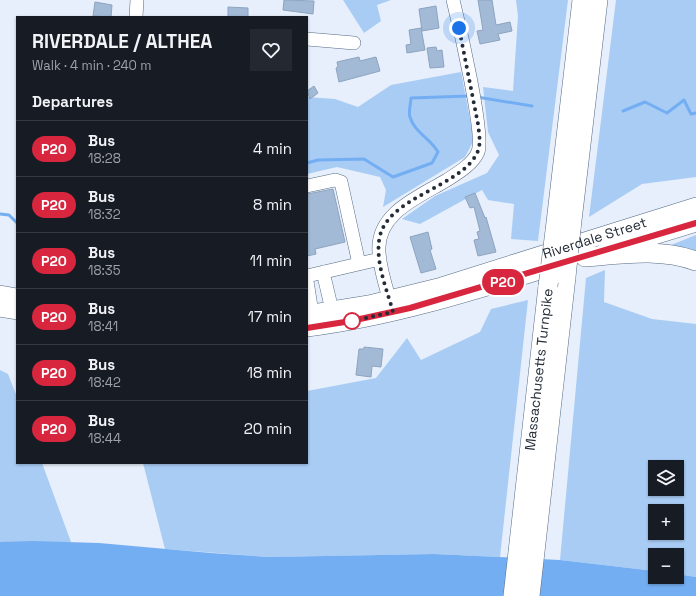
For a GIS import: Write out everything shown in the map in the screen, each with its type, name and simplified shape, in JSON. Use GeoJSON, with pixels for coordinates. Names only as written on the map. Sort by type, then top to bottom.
{"type":"FeatureCollection","features":[{"type":"Feature","properties":{"kind":"highway","name":"Massachusetts Turnpike"},"geometry":{"type":"LineString","coordinates":[[513,596],[539,451],[566,277],[563,230],[582,0]]}},
{"type":"Feature","properties":{"kind":"highway","name":"Massachusetts Turnpike"},"geometry":{"type":"LineString","coordinates":[[530,596],[548,286],[563,230],[598,0]]}},
{"type":"Feature","properties":{"kind":"highway"},"geometry":{"type":"LineString","coordinates":[[585,257],[650,253],[678,256],[696,261]]}},
{"type":"Feature","properties":{"kind":"main road","name":"Riverdale Street"},"geometry":{"type":"LineString","coordinates":[[309,318],[332,310],[391,306],[447,284],[696,206]]}},
{"type":"Feature","properties":{"kind":"main road","name":"Riverdale Street"},"geometry":{"type":"LineString","coordinates":[[309,318],[391,306],[585,257],[696,223]]}},
{"type":"Feature","properties":{"kind":"main road"},"geometry":{"type":"LineString","coordinates":[[0,294],[16,297]]}},
{"type":"Feature","properties":{"kind":"main road"},"geometry":{"type":"LineString","coordinates":[[0,308],[16,311]]}},
{"type":"Feature","properties":{"kind":"street"},"geometry":{"type":"LineString","coordinates":[[136,16],[137,0]]}},
{"type":"Feature","properties":{"kind":"street"},"geometry":{"type":"LineString","coordinates":[[391,306],[380,260],[380,236],[383,227],[390,218],[410,202],[456,174],[475,156],[479,146],[480,137],[472,92],[453,0]]}},
{"type":"Feature","properties":{"kind":"street"},"geometry":{"type":"LineString","coordinates":[[308,39],[354,43]]}},
{"type":"Feature","properties":{"kind":"street"},"geometry":{"type":"LineString","coordinates":[[308,186],[335,180],[341,182],[359,264]]}},
{"type":"Feature","properties":{"kind":"street"},"geometry":{"type":"LineString","coordinates":[[308,276],[380,260]]}},
{"type":"Feature","properties":{"kind":"street"},"geometry":{"type":"LineString","coordinates":[[323,272],[332,310]]}},
{"type":"Feature","properties":{"kind":"street"},"geometry":{"type":"LineString","coordinates":[[308,300],[309,318]]}},
{"type":"Feature","properties":{"kind":"shaded area"},"geometry":{"type":"Polygon","coordinates":[[[343,0],[391,0],[377,5],[381,21],[364,33],[343,0]]]}},
{"type":"Feature","properties":{"kind":"shaded area"},"geometry":{"type":"Polygon","coordinates":[[[516,0],[568,0],[538,241],[511,239],[514,204],[488,200],[482,190],[420,224],[402,219],[435,196],[487,173],[499,155],[488,132],[483,87],[513,91],[518,16],[516,0]]]}},
{"type":"Feature","properties":{"kind":"shaded area"},"geometry":{"type":"Polygon","coordinates":[[[616,0],[696,0],[696,177],[642,184],[589,217],[616,0]]]}},
{"type":"Feature","properties":{"kind":"shaded area"},"geometry":{"type":"Polygon","coordinates":[[[461,72],[474,140],[465,157],[383,207],[386,190],[380,177],[337,167],[308,174],[308,97],[335,99],[358,107],[391,85],[461,72]]]}},
{"type":"Feature","properties":{"kind":"shaded area"},"geometry":{"type":"Polygon","coordinates":[[[696,235],[696,254],[666,247],[696,235]]]}},
{"type":"Feature","properties":{"kind":"shaded area"},"geometry":{"type":"Polygon","coordinates":[[[605,270],[604,302],[652,319],[696,324],[696,577],[684,575],[684,548],[648,548],[648,570],[560,560],[586,278],[605,270]]]}},
{"type":"Feature","properties":{"kind":"shaded area"},"geometry":{"type":"Polygon","coordinates":[[[528,300],[500,557],[434,554],[270,557],[165,549],[143,464],[308,464],[308,391],[376,378],[407,338],[421,360],[480,332],[491,309],[528,300]]]}},
{"type":"Feature","properties":{"kind":"shaded area"},"geometry":{"type":"Polygon","coordinates":[[[0,370],[8,374],[16,394],[16,464],[42,464],[71,542],[0,542],[0,370]]]}},
{"type":"Feature","properties":{"kind":"shaded area"},"geometry":{"type":"Polygon","coordinates":[[[33,541],[99,543],[270,557],[434,554],[560,560],[648,570],[648,584],[684,584],[684,575],[696,577],[696,596],[0,596],[0,542],[33,541]]]}},
{"type":"Feature","properties":{"kind":"building"},"geometry":{"type":"Polygon","coordinates":[[[284,0],[314,1],[313,14],[283,10],[284,0]]]}},
{"type":"Feature","properties":{"kind":"building"},"geometry":{"type":"Polygon","coordinates":[[[478,0],[492,0],[496,25],[510,22],[512,31],[498,34],[500,40],[480,44],[477,31],[483,30],[478,0]]]}},
{"type":"Feature","properties":{"kind":"building"},"geometry":{"type":"Polygon","coordinates":[[[95,2],[112,5],[111,16],[93,16],[95,2]]]}},
{"type":"Feature","properties":{"kind":"building"},"geometry":{"type":"Polygon","coordinates":[[[436,6],[439,28],[422,31],[419,9],[436,6]]]}},
{"type":"Feature","properties":{"kind":"building"},"geometry":{"type":"Polygon","coordinates":[[[228,7],[248,8],[248,16],[228,16],[228,7]]]}},
{"type":"Feature","properties":{"kind":"building"},"geometry":{"type":"Polygon","coordinates":[[[421,28],[425,50],[407,53],[406,45],[411,44],[409,30],[421,28]]]}},
{"type":"Feature","properties":{"kind":"building"},"geometry":{"type":"Polygon","coordinates":[[[436,47],[437,51],[442,50],[444,67],[430,68],[427,48],[436,47]]]}},
{"type":"Feature","properties":{"kind":"building"},"geometry":{"type":"Polygon","coordinates":[[[359,57],[360,61],[376,57],[380,71],[339,82],[336,68],[338,67],[337,62],[359,57]]]}},
{"type":"Feature","properties":{"kind":"building"},"geometry":{"type":"Polygon","coordinates":[[[314,86],[318,93],[310,99],[308,90],[314,86]]]}},
{"type":"Feature","properties":{"kind":"building"},"geometry":{"type":"Polygon","coordinates":[[[333,189],[345,242],[315,249],[316,254],[308,256],[308,194],[333,189]]]}},
{"type":"Feature","properties":{"kind":"building"},"geometry":{"type":"Polygon","coordinates":[[[475,193],[485,218],[486,217],[496,252],[478,256],[474,240],[479,239],[477,232],[480,231],[474,207],[470,208],[465,197],[475,193]]]}},
{"type":"Feature","properties":{"kind":"building"},"geometry":{"type":"Polygon","coordinates":[[[428,232],[432,249],[430,250],[436,269],[421,273],[410,237],[428,232]]]}},
{"type":"Feature","properties":{"kind":"building"},"geometry":{"type":"Polygon","coordinates":[[[364,347],[383,349],[381,367],[372,366],[371,377],[356,375],[359,349],[364,349],[364,347]]]}},
{"type":"Feature","properties":{"kind":"waterway"},"geometry":{"type":"LineString","coordinates":[[308,163],[318,160],[364,159],[393,177],[432,163],[438,152],[412,122],[409,113],[411,98],[469,96]]}},
{"type":"Feature","properties":{"kind":"waterway"},"geometry":{"type":"LineString","coordinates":[[477,97],[532,106]]}},
{"type":"Feature","properties":{"kind":"waterway"},"geometry":{"type":"LineString","coordinates":[[623,111],[645,102],[667,113],[684,100],[691,114],[696,113]]}},
{"type":"Feature","properties":{"kind":"waterway"},"geometry":{"type":"LineString","coordinates":[[0,214],[9,215],[16,222]]}},
{"type":"Feature","properties":{"kind":"bus line","name":"P20"},"geometry":{"type":"LineString","coordinates":[[308,328],[378,316],[410,308],[522,276],[696,223]]}},
{"type":"Feature","properties":{"kind":"route"},"geometry":{"type":"LineString","coordinates":[[352,321],[393,312],[379,252],[379,242],[383,227],[394,213],[456,174],[467,165],[478,151],[480,137],[478,124],[459,28]]}}]}
